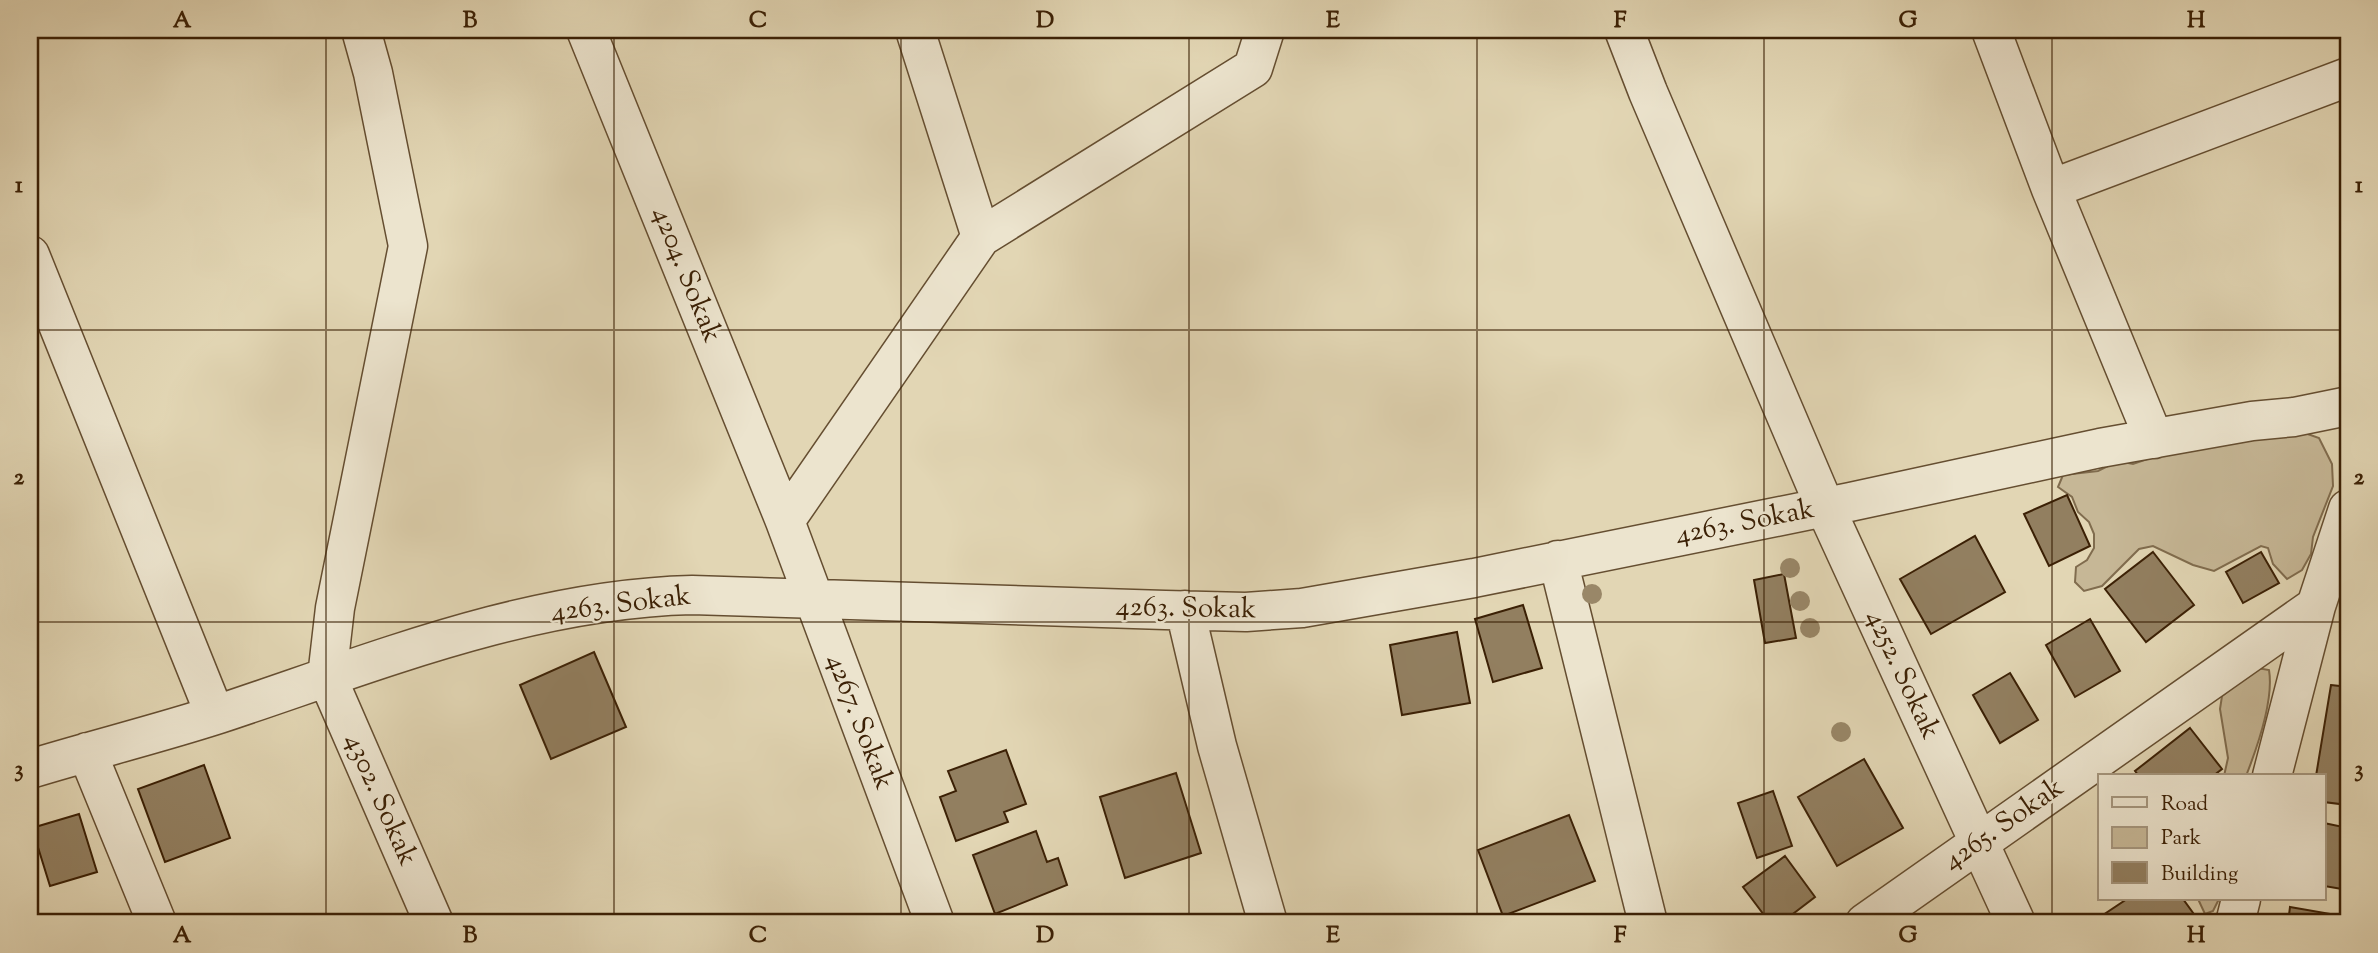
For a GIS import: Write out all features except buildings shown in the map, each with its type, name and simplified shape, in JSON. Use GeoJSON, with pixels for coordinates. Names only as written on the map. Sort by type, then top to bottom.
{"type":"FeatureCollection","features":[{"type":"Feature","properties":{"kind":"street"},"geometry":{"type":"LineString","coordinates":[[327,677],[335,608],[408,246],[373,73],[361,30]]}},
{"type":"Feature","properties":{"kind":"street","name":"4204. Sokak"},"geometry":{"type":"LineString","coordinates":[[586,30],[785,520]]}},
{"type":"Feature","properties":{"kind":"street"},"geometry":{"type":"LineString","coordinates":[[915,30],[981,237]]}},
{"type":"Feature","properties":{"kind":"street"},"geometry":{"type":"LineString","coordinates":[[785,520],[981,237],[1253,68],[1265,30]]}},
{"type":"Feature","properties":{"kind":"street","name":"4252. Sokak"},"geometry":{"type":"LineString","coordinates":[[1624,30],[1653,105],[1825,507],[2016,923]]}},
{"type":"Feature","properties":{"kind":"street"},"geometry":{"type":"LineString","coordinates":[[1991,30],[2051,189],[2154,439]]}},
{"type":"Feature","properties":{"kind":"street"},"geometry":{"type":"LineString","coordinates":[[2051,189],[2348,77]]}},
{"type":"Feature","properties":{"kind":"street"},"geometry":{"type":"LineString","coordinates":[[30,255],[215,715]]}},
{"type":"Feature","properties":{"kind":"street","name":"4263. Sokak"},"geometry":{"type":"LineString","coordinates":[[30,769],[215,715],[438,639],[618,600],[692,595],[1246,612],[1302,608],[1474,578],[2100,448],[2252,421],[2317,413],[2348,405]]}},
{"type":"Feature","properties":{"kind":"street"},"geometry":{"type":"LineString","coordinates":[[2273,774],[2316,606],[2348,509]]}},
{"type":"Feature","properties":{"kind":"street","name":"4267. Sokak"},"geometry":{"type":"LineString","coordinates":[[785,520],[935,923]]}},
{"type":"Feature","properties":{"kind":"street"},"geometry":{"type":"LineString","coordinates":[[1558,560],[1648,923]]}},
{"type":"Feature","properties":{"kind":"street","name":"4265. Sokak"},"geometry":{"type":"LineString","coordinates":[[1865,923],[2316,606]]}},
{"type":"Feature","properties":{"kind":"street"},"geometry":{"type":"LineString","coordinates":[[1185,610],[1216,746],[1268,923]]}},
{"type":"Feature","properties":{"kind":"street","name":"4302. Sokak"},"geometry":{"type":"LineString","coordinates":[[327,677],[434,923]]}},
{"type":"Feature","properties":{"kind":"street"},"geometry":{"type":"LineString","coordinates":[[87,752],[157,923]]}},
{"type":"Feature","properties":{"kind":"street"},"geometry":{"type":"LineString","coordinates":[[2235,923],[2241,900]]}},
{"type":"Feature","properties":{"kind":"green space"},"geometry":{"type":"Polygon","coordinates":[[[2302,432],[2319,438],[2332,464],[2333,486],[2313,537],[2311,554],[2302,570],[2287,579],[2273,564],[2268,548],[2261,546],[2214,571],[2193,565],[2153,546],[2139,549],[2102,586],[2084,591],[2075,582],[2076,567],[2087,560],[2094,548],[2094,534],[2089,522],[2078,512],[2072,497],[2058,487],[2063,475],[2098,471],[2118,461],[2133,464],[2165,453],[2302,432]]]}},
{"type":"Feature","properties":{"kind":"green space"},"geometry":{"type":"Polygon","coordinates":[[[2257,668],[2269,670],[2267,709],[2247,774],[2224,774],[2228,758],[2220,709],[2222,696],[2257,668]]]}},
{"type":"Feature","properties":{"kind":"green space"},"geometry":{"type":"Polygon","coordinates":[[[2198,900],[2218,900],[2213,911],[2205,914],[2198,900]]]}}]}
